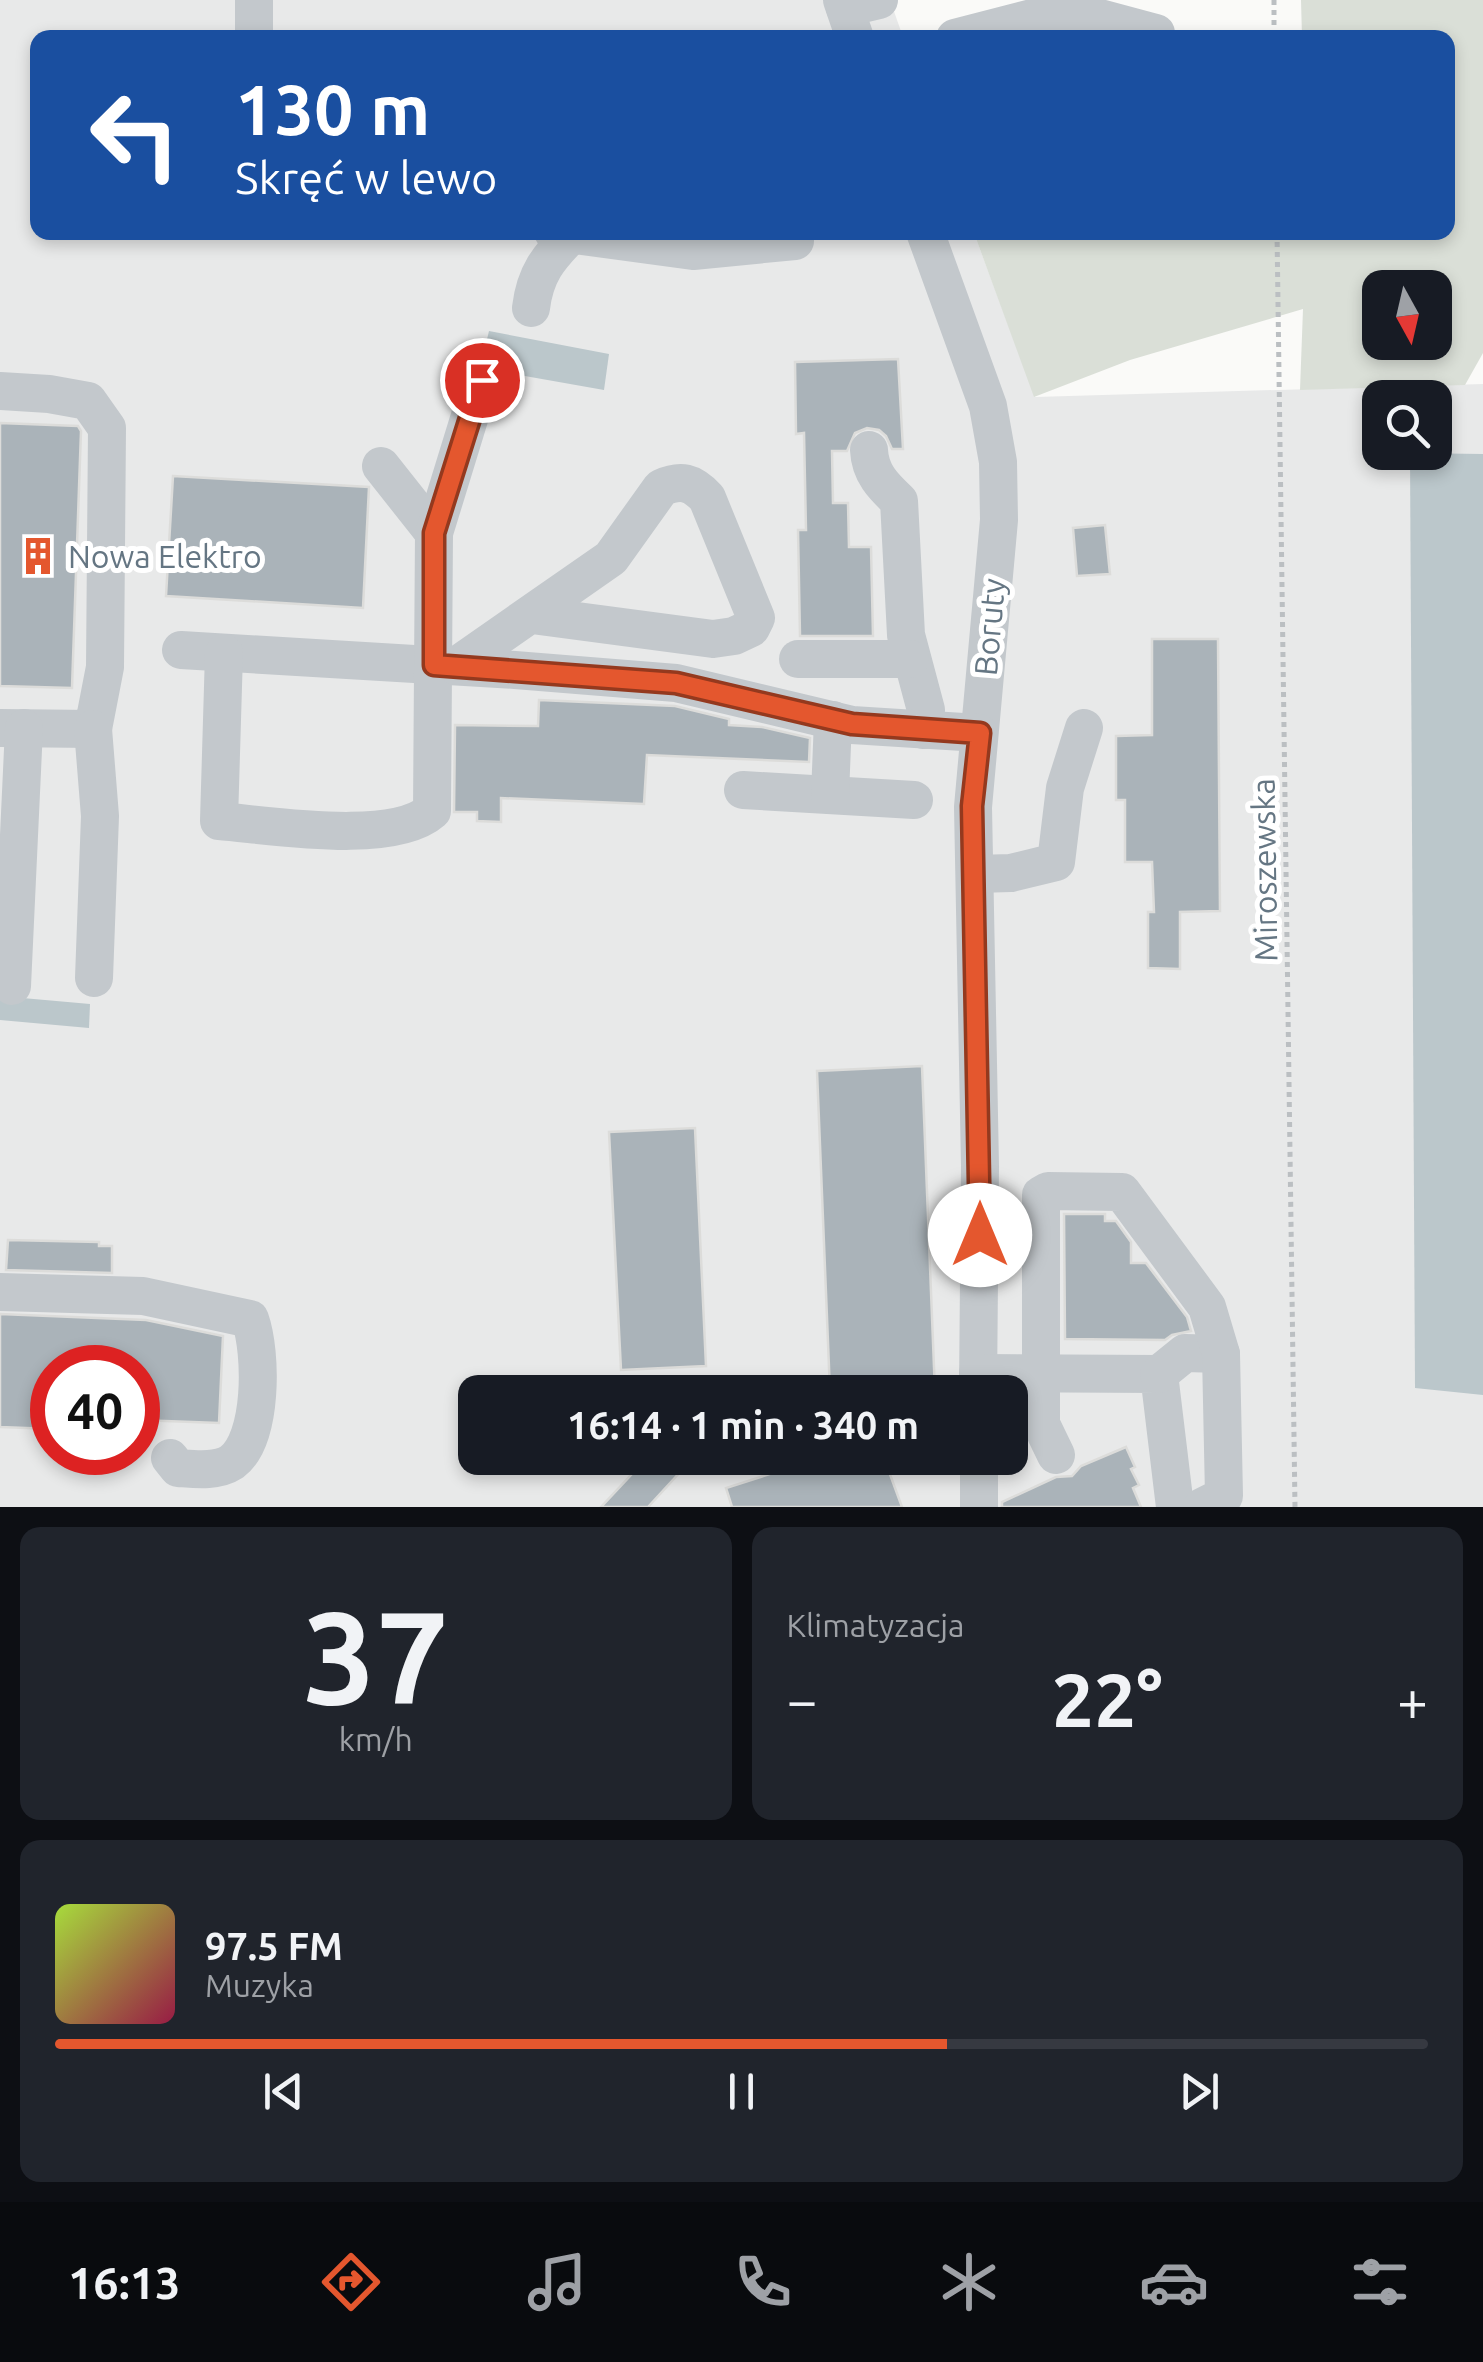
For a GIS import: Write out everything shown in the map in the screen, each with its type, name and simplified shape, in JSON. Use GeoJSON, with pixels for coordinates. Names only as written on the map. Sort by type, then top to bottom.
{"type":"FeatureCollection","features":[{"type":"Feature","properties":{"kind":"street"},"geometry":{"type":"LineString","coordinates":[[254,0],[254,30]]}},
{"type":"Feature","properties":{"kind":"street"},"geometry":{"type":"LineString","coordinates":[[986,30],[1032,18],[1133,30]]}},
{"type":"Feature","properties":{"kind":"street"},"geometry":{"type":"LineString","coordinates":[[531,308],[538,273],[559,240]]}},
{"type":"Feature","properties":{"kind":"street"},"geometry":{"type":"LineString","coordinates":[[613,240],[692,251],[796,241]]}},
{"type":"Feature","properties":{"kind":"street","name":"Boruty"},"geometry":{"type":"LineString","coordinates":[[928,240],[988,406],[998,462],[999,520],[972,806],[980,1166],[978,1375]]}},
{"type":"Feature","properties":{"kind":"street"},"geometry":{"type":"LineString","coordinates":[[224,652],[219,821],[359,831],[401,826],[422,820],[432,812],[445,666],[434,533],[482,380]]}},
{"type":"Feature","properties":{"kind":"street"},"geometry":{"type":"LineString","coordinates":[[0,392],[88,401],[107,428],[105,667],[93,729],[100,816],[94,978]]}},
{"type":"Feature","properties":{"kind":"street"},"geometry":{"type":"LineString","coordinates":[[869,450],[879,482],[899,501],[906,636],[926,710],[924,730]]}},
{"type":"Feature","properties":{"kind":"street"},"geometry":{"type":"LineString","coordinates":[[381,466],[434,533]]}},
{"type":"Feature","properties":{"kind":"street"},"geometry":{"type":"LineString","coordinates":[[445,666],[532,615],[611,558],[661,488],[683,482],[695,486],[707,498],[756,618],[751,628],[734,636],[713,638],[532,615]]}},
{"type":"Feature","properties":{"kind":"street"},"geometry":{"type":"LineString","coordinates":[[181,650],[676,683],[833,720],[980,733]]}},
{"type":"Feature","properties":{"kind":"street"},"geometry":{"type":"LineString","coordinates":[[798,660],[910,660]]}},
{"type":"Feature","properties":{"kind":"street"},"geometry":{"type":"LineString","coordinates":[[830,795],[833,720]]}},
{"type":"Feature","properties":{"kind":"street"},"geometry":{"type":"LineString","coordinates":[[12,986],[12,728],[93,729]]}},
{"type":"Feature","properties":{"kind":"street"},"geometry":{"type":"LineString","coordinates":[[976,874],[1011,873],[1056,862],[1066,788],[1084,728]]}},
{"type":"Feature","properties":{"kind":"street"},"geometry":{"type":"LineString","coordinates":[[743,790],[914,800]]}},
{"type":"Feature","properties":{"kind":"street"},"geometry":{"type":"LineString","coordinates":[[1056,1456],[1041,1424],[1041,1195],[1048,1191],[1122,1192],[1207,1307],[1221,1354],[1224,1496],[1202,1507]]}},
{"type":"Feature","properties":{"kind":"street"},"geometry":{"type":"LineString","coordinates":[[0,1292],[143,1296],[250,1319],[257,1339],[260,1371],[247,1446],[229,1464],[203,1470],[178,1468],[170,1458]]}},
{"type":"Feature","properties":{"kind":"street"},"geometry":{"type":"LineString","coordinates":[[1023,1375],[1159,1374],[1185,1353],[1221,1354]]}},
{"type":"Feature","properties":{"kind":"street"},"geometry":{"type":"LineString","coordinates":[[1159,1374],[1175,1507]]}},
{"type":"Feature","properties":{"kind":"street"},"geometry":{"type":"LineString","coordinates":[[979,1475],[979,1507]]}},
{"type":"Feature","properties":{"kind":"path"},"geometry":{"type":"LineString","coordinates":[[1274,0],[1274,30]]}},
{"type":"Feature","properties":{"kind":"path","name":"Miroszewska"},"geometry":{"type":"LineString","coordinates":[[1277,240],[1295,1507]]}},
{"type":"Feature","properties":{"kind":"shaded area"},"geometry":{"type":"Polygon","coordinates":[[[0,0],[890,0],[901,30],[30,30],[30,240],[977,240],[1035,397],[1362,388],[1362,470],[1452,470],[1452,385],[1483,384],[1483,1507],[0,1507],[0,0]]]}},
{"type":"Feature","properties":{"kind":"shaded area"},"geometry":{"type":"Polygon","coordinates":[[[1301,0],[1483,0],[1483,353],[1465,385],[1452,385],[1452,380],[1362,380],[1362,388],[1300,390],[1303,309],[1130,360],[1034,397],[977,240],[1455,240],[1455,30],[1302,30],[1301,0]]]}},
{"type":"Feature","properties":{"kind":"shaded area"},"geometry":{"type":"Polygon","coordinates":[[[489,331],[609,354],[604,390],[480,368],[489,331]]]}},
{"type":"Feature","properties":{"kind":"shaded area"},"geometry":{"type":"Polygon","coordinates":[[[1452,454],[1483,454],[1483,1395],[1415,1388],[1410,470],[1452,470],[1452,454]]]}},
{"type":"Feature","properties":{"kind":"shaded area"},"geometry":{"type":"Polygon","coordinates":[[[0,996],[90,1004],[89,1028],[0,1020],[0,996]]]}},
{"type":"Feature","properties":{"kind":"building"},"geometry":{"type":"Polygon","coordinates":[[[898,359],[903,449],[892,449],[879,430],[867,428],[855,433],[847,451],[832,451],[833,503],[848,503],[849,547],[871,547],[873,636],[800,636],[798,530],[806,530],[804,433],[796,434],[795,362],[898,359]]]}},
{"type":"Feature","properties":{"kind":"building","name":"Nowa Elektro"},"geometry":{"type":"Polygon","coordinates":[[[0,423],[78,426],[81,431],[72,688],[0,686],[0,423]]]}},
{"type":"Feature","properties":{"kind":"building"},"geometry":{"type":"Polygon","coordinates":[[[173,476],[369,487],[363,608],[166,596],[173,476]]]}},
{"type":"Feature","properties":{"kind":"building"},"geometry":{"type":"Polygon","coordinates":[[[1105,525],[1110,574],[1077,576],[1073,528],[1105,525]]]}},
{"type":"Feature","properties":{"kind":"building"},"geometry":{"type":"Polygon","coordinates":[[[1152,639],[1218,639],[1220,911],[1180,912],[1180,969],[1148,968],[1148,912],[1154,912],[1152,862],[1125,862],[1125,800],[1116,800],[1116,736],[1152,735],[1152,639]]]}},
{"type":"Feature","properties":{"kind":"building"},"geometry":{"type":"Polygon","coordinates":[[[539,700],[675,706],[729,719],[729,725],[762,727],[810,738],[809,762],[647,755],[644,804],[501,798],[501,822],[477,821],[477,812],[454,812],[455,725],[538,726],[539,700]]]}},
{"type":"Feature","properties":{"kind":"building"},"geometry":{"type":"Polygon","coordinates":[[[922,1066],[934,1375],[829,1375],[817,1071],[922,1066]]]}},
{"type":"Feature","properties":{"kind":"building"},"geometry":{"type":"Polygon","coordinates":[[[695,1128],[706,1366],[621,1370],[609,1132],[695,1128]]]}},
{"type":"Feature","properties":{"kind":"building"},"geometry":{"type":"Polygon","coordinates":[[[1064,1214],[1105,1214],[1105,1221],[1116,1221],[1131,1242],[1131,1263],[1146,1263],[1187,1317],[1191,1331],[1165,1340],[1065,1339],[1064,1214]]]}},
{"type":"Feature","properties":{"kind":"building"},"geometry":{"type":"Polygon","coordinates":[[[8,1240],[99,1242],[99,1246],[112,1246],[112,1273],[6,1270],[8,1240]]]}},
{"type":"Feature","properties":{"kind":"building"},"geometry":{"type":"Polygon","coordinates":[[[0,1314],[146,1320],[223,1336],[219,1423],[160,1421],[160,1345],[30,1345],[30,1428],[0,1427],[0,1314]]]}},
{"type":"Feature","properties":{"kind":"building"},"geometry":{"type":"Polygon","coordinates":[[[1126,1447],[1135,1467],[1131,1469],[1139,1485],[1133,1488],[1141,1507],[1002,1507],[1002,1502],[1056,1477],[1072,1476],[1081,1466],[1126,1447]]]}},
{"type":"Feature","properties":{"kind":"building"},"geometry":{"type":"Polygon","coordinates":[[[631,1475],[677,1475],[648,1507],[601,1507],[631,1475]]]}},
{"type":"Feature","properties":{"kind":"building"},"geometry":{"type":"Polygon","coordinates":[[[767,1475],[890,1475],[902,1507],[732,1507],[726,1488],[767,1475]]]}},
{"type":"Feature","properties":{"kind":"place","name":"Nowa Elektro"},"geometry":{"type":"Point","coordinates":[38,556]}},
{"type":"Feature","properties":{"kind":"route"},"geometry":{"type":"LineString","coordinates":[[482,380],[434,533],[434,665],[676,683],[852,724],[980,733],[972,806],[980,1235]]}}]}
